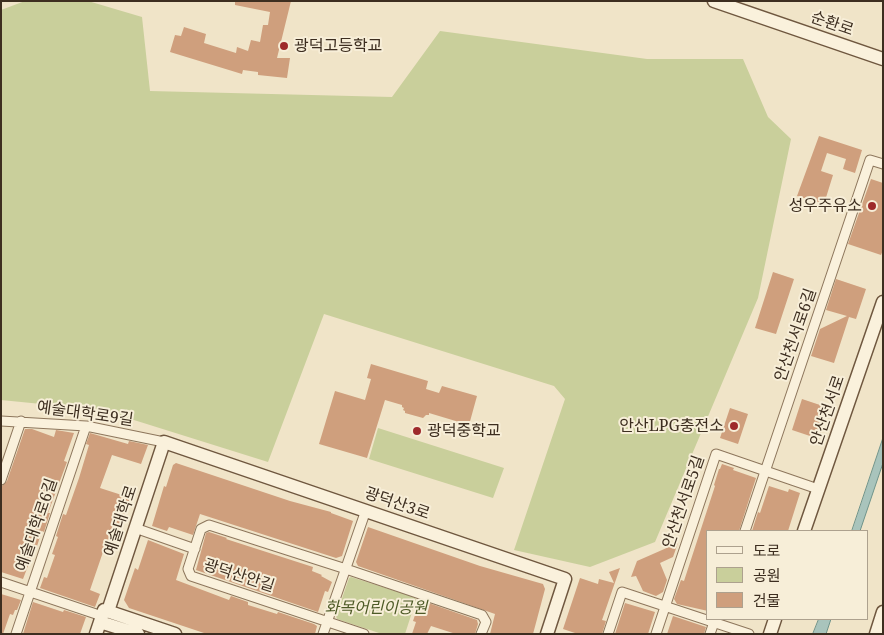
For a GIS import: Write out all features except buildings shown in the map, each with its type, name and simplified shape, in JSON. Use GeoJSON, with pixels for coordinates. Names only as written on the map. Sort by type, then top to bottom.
{"type":"FeatureCollection","features":[{"type":"Feature","properties":{"kind":"street","name":"순환로"},"geometry":{"type":"LineString","coordinates":[[714,1],[883,59]]}},
{"type":"Feature","properties":{"kind":"street","name":"안산천서로6길"},"geometry":{"type":"LineString","coordinates":[[745,530],[870,160],[883,164]]}},
{"type":"Feature","properties":{"kind":"street","name":"안산천서로"},"geometry":{"type":"LineString","coordinates":[[804,530],[883,302]]}},
{"type":"Feature","properties":{"kind":"street","name":"예술대학로9길"},"geometry":{"type":"LineString","coordinates":[[1,421],[86,426],[164,442]]}},
{"type":"Feature","properties":{"kind":"street"},"geometry":{"type":"LineString","coordinates":[[1,480],[21,421]]}},
{"type":"Feature","properties":{"kind":"street","name":"예술대학로6길"},"geometry":{"type":"LineString","coordinates":[[16,634],[86,426]]}},
{"type":"Feature","properties":{"kind":"street","name":"광덕산3로"},"geometry":{"type":"LineString","coordinates":[[164,442],[565,579],[547,634]]}},
{"type":"Feature","properties":{"kind":"street","name":"예술대학로"},"geometry":{"type":"LineString","coordinates":[[105,621],[164,442]]}},
{"type":"Feature","properties":{"kind":"street","name":"안산천서로5길"},"geometry":{"type":"LineString","coordinates":[[656,634],[716,454],[818,489]]}},
{"type":"Feature","properties":{"kind":"street"},"geometry":{"type":"LineString","coordinates":[[323,634],[366,510]]}},
{"type":"Feature","properties":{"kind":"street","name":"광덕산안길"},"geometry":{"type":"LineString","coordinates":[[364,634],[191,576],[188,569],[202,529],[209,525],[482,615],[486,622],[482,634]]}},
{"type":"Feature","properties":{"kind":"street"},"geometry":{"type":"LineString","coordinates":[[136,528],[195,549]]}},
{"type":"Feature","properties":{"kind":"street"},"geometry":{"type":"LineString","coordinates":[[1,582],[138,634]]}},
{"type":"Feature","properties":{"kind":"street"},"geometry":{"type":"LineString","coordinates":[[608,634],[622,592],[706,617]]}},
{"type":"Feature","properties":{"kind":"street"},"geometry":{"type":"LineString","coordinates":[[876,634],[883,612]]}},
{"type":"Feature","properties":{"kind":"street"},"geometry":{"type":"LineString","coordinates":[[710,634],[715,620],[749,634]]}},
{"type":"Feature","properties":{"kind":"street"},"geometry":{"type":"LineString","coordinates":[[770,634],[775,620]]}},
{"type":"Feature","properties":{"kind":"street"},"geometry":{"type":"LineString","coordinates":[[105,621],[175,634]]}},
{"type":"Feature","properties":{"kind":"green space"},"geometry":{"type":"Polygon","coordinates":[[[25,1],[88,1],[142,17],[150,91],[392,97],[440,31],[647,59],[743,59],[768,117],[791,139],[758,298],[655,542],[590,567],[514,550],[565,399],[554,386],[324,314],[268,462],[102,410],[1,400],[1,10],[25,1]]]}},
{"type":"Feature","properties":{"kind":"green space"},"geometry":{"type":"Polygon","coordinates":[[[378,428],[504,468],[493,498],[369,459],[378,428]]]}},
{"type":"Feature","properties":{"kind":"green space","name":"화목어린이공원"},"geometry":{"type":"Polygon","coordinates":[[[351,577],[414,597],[416,600],[405,634],[382,634],[337,619],[336,616],[349,578],[351,577]]]}},
{"type":"Feature","properties":{"kind":"water"},"geometry":{"type":"Polygon","coordinates":[[[883,438],[883,463],[860,530],[852,530],[883,438]]]}},
{"type":"Feature","properties":{"kind":"water"},"geometry":{"type":"Polygon","coordinates":[[[819,620],[831,620],[826,634],[813,634],[819,620]]]}},
{"type":"Feature","properties":{"kind":"place","name":"광덕고등학교"},"geometry":{"type":"Point","coordinates":[284,46]}},
{"type":"Feature","properties":{"kind":"place","name":"성우주유소"},"geometry":{"type":"Point","coordinates":[872,206]}},
{"type":"Feature","properties":{"kind":"place","name":"안산LPG충전소"},"geometry":{"type":"Point","coordinates":[734,426]}},
{"type":"Feature","properties":{"kind":"place","name":"광덕중학교"},"geometry":{"type":"Point","coordinates":[417,431]}}]}
